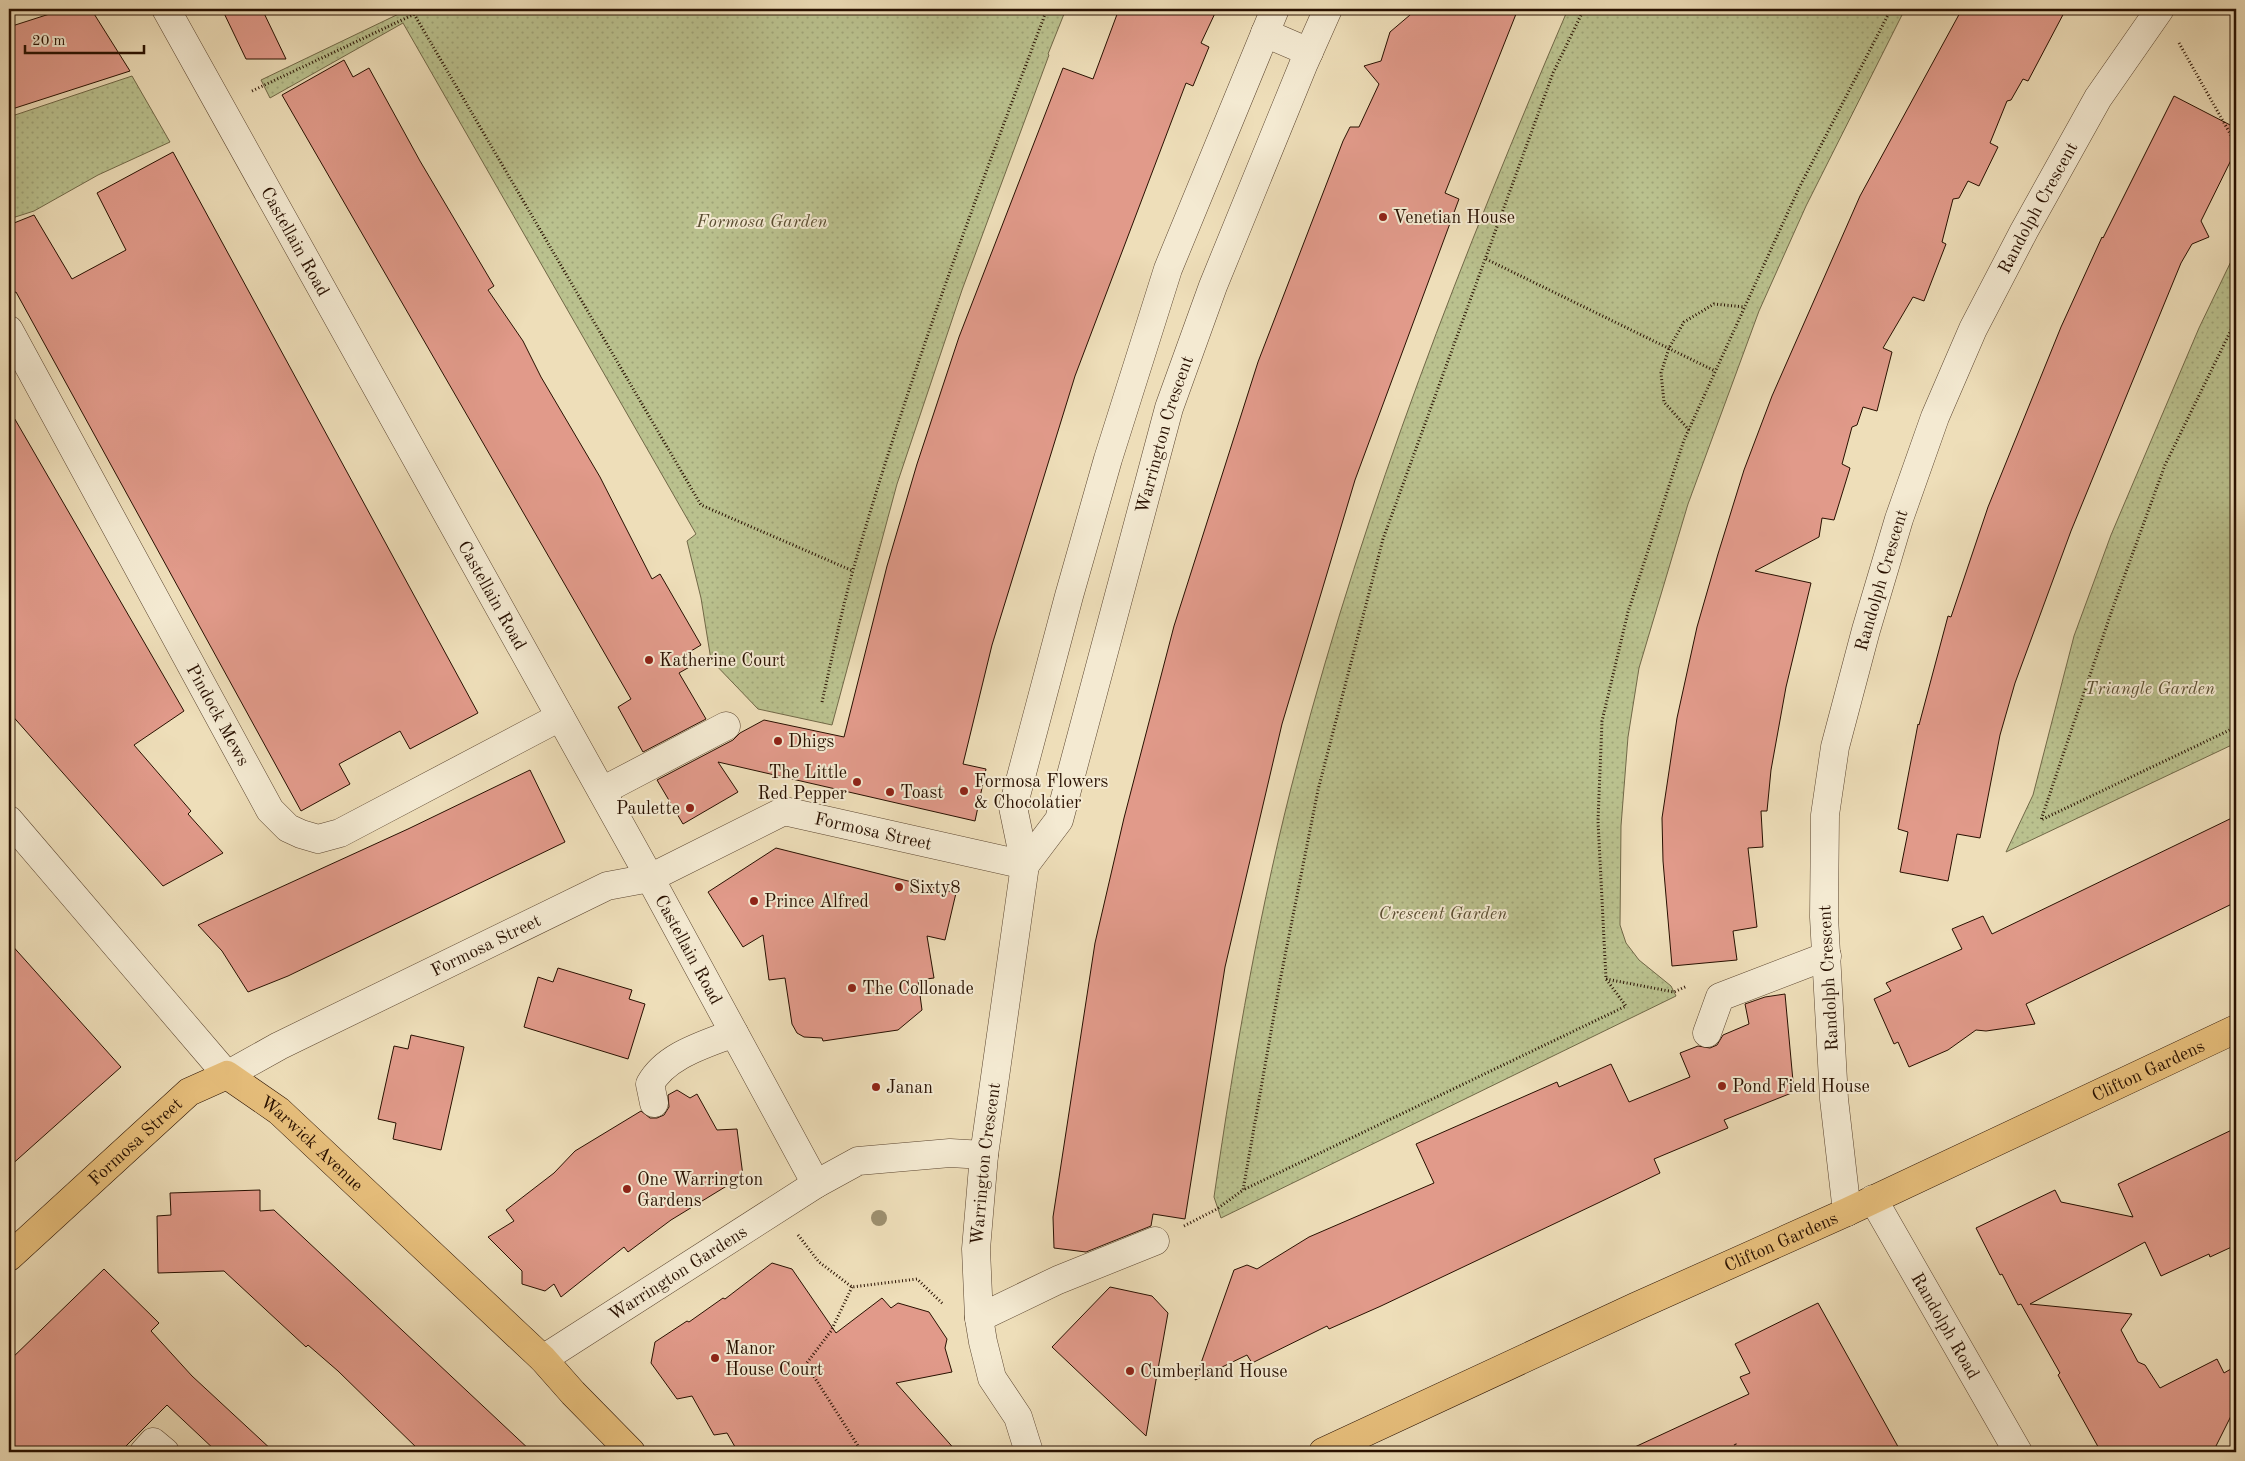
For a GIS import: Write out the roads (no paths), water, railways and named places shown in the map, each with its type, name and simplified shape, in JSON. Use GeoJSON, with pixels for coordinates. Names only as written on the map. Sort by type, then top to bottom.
{"type":"FeatureCollection","features":[{"type":"Feature","properties":{"kind":"main road","name":"Clifton Gardens"},"geometry":{"type":"LineString","coordinates":[[1323,1452],[1635,1307],[1847,1212],[2236,1029]]}},
{"type":"Feature","properties":{"kind":"main road","name":"Formosa Street"},"geometry":{"type":"LineString","coordinates":[[10,1253],[189,1092],[227,1075]]}},
{"type":"Feature","properties":{"kind":"main road","name":"Warwick Avenue"},"geometry":{"type":"LineString","coordinates":[[227,1075],[279,1111],[544,1359],[573,1393],[632,1452]]}},
{"type":"Feature","properties":{"kind":"street","name":"Castellain Road"},"geometry":{"type":"LineString","coordinates":[[166,9],[602,791],[816,1184]]}},
{"type":"Feature","properties":{"kind":"street","name":"Warrington Crescent"},"geometry":{"type":"LineString","coordinates":[[1025,866],[1060,820],[1169,408],[1213,286],[1328,9]]}},
{"type":"Feature","properties":{"kind":"street","name":"Randolph Crescent"},"geometry":{"type":"LineString","coordinates":[[1847,1212],[1834,1099],[1824,917],[1825,815],[1835,747],[1896,528],[1932,426],[1973,329],[2024,231],[2098,98],[2159,10]]}},
{"type":"Feature","properties":{"kind":"street","name":"Warrington Crescent"},"geometry":{"type":"LineString","coordinates":[[1029,1452],[1018,1417],[992,1378],[981,1330],[976,1249],[984,1155],[1025,866],[1013,807],[1108,459],[1168,269],[1270,21]]}},
{"type":"Feature","properties":{"kind":"street"},"geometry":{"type":"LineString","coordinates":[[1270,21],[1309,52]]}},
{"type":"Feature","properties":{"kind":"street","name":"Pindock Mews"},"geometry":{"type":"LineString","coordinates":[[9,330],[270,810],[288,828],[318,839],[340,833],[560,717]]}},
{"type":"Feature","properties":{"kind":"street"},"geometry":{"type":"LineString","coordinates":[[602,791],[726,726]]}},
{"type":"Feature","properties":{"kind":"street","name":"Formosa Street"},"geometry":{"type":"LineString","coordinates":[[227,1075],[279,1046],[607,886],[650,878],[784,811],[1025,866]]}},
{"type":"Feature","properties":{"kind":"street","name":"Warwick Avenue"},"geometry":{"type":"LineString","coordinates":[[9,820],[227,1075]]}},
{"type":"Feature","properties":{"kind":"street"},"geometry":{"type":"LineString","coordinates":[[1707,1033],[1720,997],[1827,956]]}},
{"type":"Feature","properties":{"kind":"street"},"geometry":{"type":"LineString","coordinates":[[654,1103],[650,1084],[656,1071],[681,1055],[734,1033]]}},
{"type":"Feature","properties":{"kind":"street","name":"Warrington Gardens"},"geometry":{"type":"LineString","coordinates":[[544,1359],[816,1184],[858,1162],[950,1153],[984,1155]]}},
{"type":"Feature","properties":{"kind":"street","name":"Randolph Road"},"geometry":{"type":"LineString","coordinates":[[1873,1199],[2018,1452]]}},
{"type":"Feature","properties":{"kind":"street"},"geometry":{"type":"LineString","coordinates":[[981,1330],[1058,1280],[1155,1241]]}},
{"type":"Feature","properties":{"kind":"street"},"geometry":{"type":"LineString","coordinates":[[144,1452],[153,1442],[165,1452]]}},
{"type":"Feature","properties":{"kind":"place","name":"Venetian House"},"geometry":{"type":"Point","coordinates":[1383,217]}},
{"type":"Feature","properties":{"kind":"place","name":"Katherine Court"},"geometry":{"type":"Point","coordinates":[649,660]}},
{"type":"Feature","properties":{"kind":"place","name":"Dhigs"},"geometry":{"type":"Point","coordinates":[778,741]}},
{"type":"Feature","properties":{"kind":"place","name":"The Little Red Pepper"},"geometry":{"type":"Point","coordinates":[857,782]}},
{"type":"Feature","properties":{"kind":"place","name":"Formosa Flowers & Chocolatier"},"geometry":{"type":"Point","coordinates":[964,791]}},
{"type":"Feature","properties":{"kind":"place","name":"Toast"},"geometry":{"type":"Point","coordinates":[890,792]}},
{"type":"Feature","properties":{"kind":"place","name":"Paulette"},"geometry":{"type":"Point","coordinates":[690,808]}},
{"type":"Feature","properties":{"kind":"place","name":"Sixty8"},"geometry":{"type":"Point","coordinates":[899,887]}},
{"type":"Feature","properties":{"kind":"place","name":"Prince Alfred"},"geometry":{"type":"Point","coordinates":[754,901]}},
{"type":"Feature","properties":{"kind":"place","name":"The Collonade"},"geometry":{"type":"Point","coordinates":[852,988]}},
{"type":"Feature","properties":{"kind":"place","name":"Pond Field House"},"geometry":{"type":"Point","coordinates":[1722,1086]}},
{"type":"Feature","properties":{"kind":"place","name":"Janan"},"geometry":{"type":"Point","coordinates":[876,1087]}},
{"type":"Feature","properties":{"kind":"place","name":"One Warrington Gardens"},"geometry":{"type":"Point","coordinates":[627,1189]}},
{"type":"Feature","properties":{"kind":"place","name":"Manor House Court"},"geometry":{"type":"Point","coordinates":[715,1358]}},
{"type":"Feature","properties":{"kind":"place","name":"Cumberland House"},"geometry":{"type":"Point","coordinates":[1130,1371]}},
{"type":"Feature","properties":{"kind":"park label","name":"Formosa Garden"},"geometry":{"type":"Point","coordinates":[762,221]}},
{"type":"Feature","properties":{"kind":"park label","name":"Triangle Garden"},"geometry":{"type":"Point","coordinates":[2150,688]}},
{"type":"Feature","properties":{"kind":"park label","name":"Crescent Garden"},"geometry":{"type":"Point","coordinates":[1443,913]}}]}
